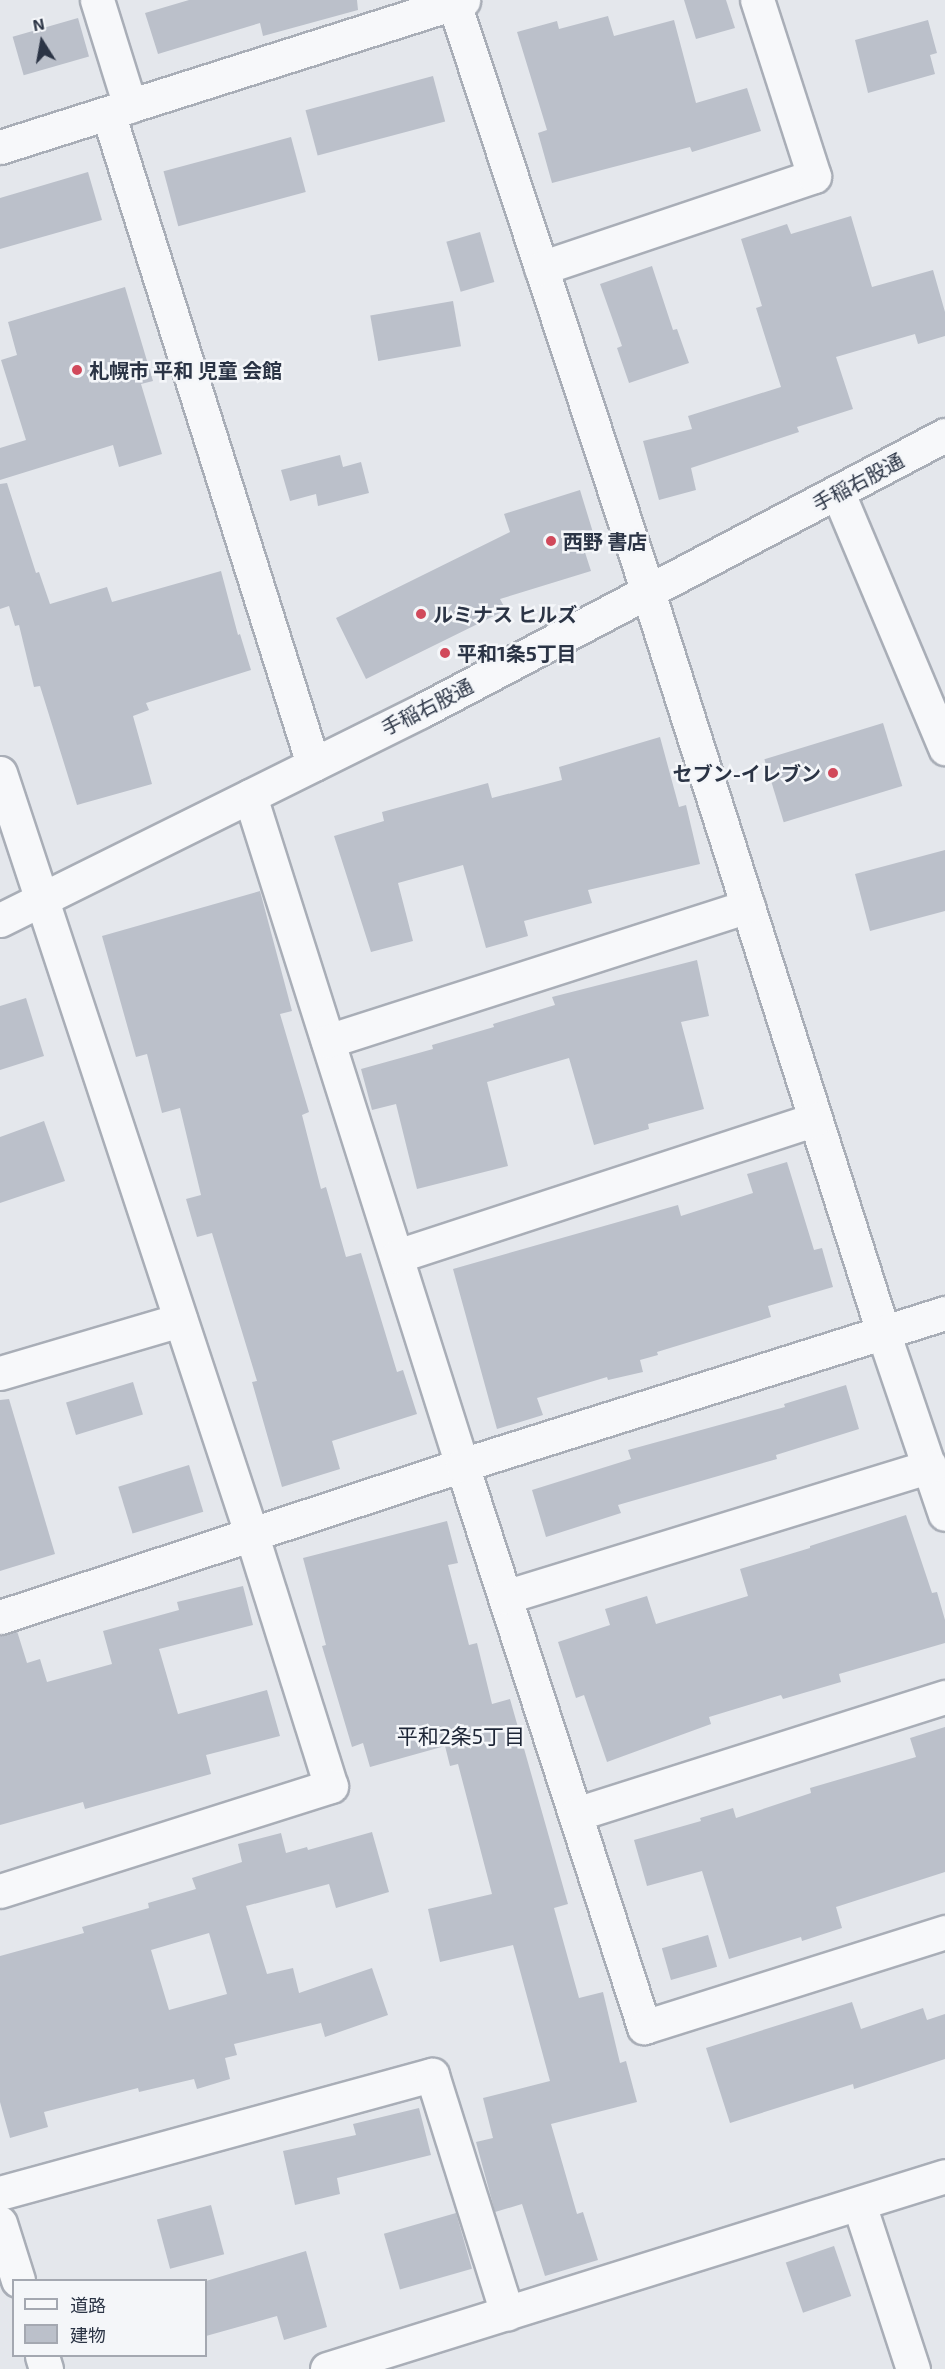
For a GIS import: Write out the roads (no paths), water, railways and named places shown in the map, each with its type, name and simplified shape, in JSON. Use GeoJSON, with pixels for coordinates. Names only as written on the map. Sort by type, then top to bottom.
{"type":"FeatureCollection","features":[{"type":"Feature","properties":{"kind":"street"},"geometry":{"type":"LineString","coordinates":[[97,0],[119,109],[313,764]]}},
{"type":"Feature","properties":{"kind":"street"},"geometry":{"type":"LineString","coordinates":[[541,268],[814,176],[757,0]]}},
{"type":"Feature","properties":{"kind":"street"},"geometry":{"type":"LineString","coordinates":[[0,147],[457,1],[883,1332],[945,1514]]}},
{"type":"Feature","properties":{"kind":"street","name":"手稲右股通"},"geometry":{"type":"LineString","coordinates":[[0,920],[313,764],[648,592],[945,435]]}},
{"type":"Feature","properties":{"kind":"street"},"geometry":{"type":"LineString","coordinates":[[838,493],[945,748]]}},
{"type":"Feature","properties":{"kind":"street"},"geometry":{"type":"LineString","coordinates":[[0,773],[40,900],[252,1536],[331,1786],[0,1891]]}},
{"type":"Feature","properties":{"kind":"street"},"geometry":{"type":"LineString","coordinates":[[249,796],[644,2027],[945,1932]]}},
{"type":"Feature","properties":{"kind":"street"},"geometry":{"type":"LineString","coordinates":[[328,1041],[747,906]]}},
{"type":"Feature","properties":{"kind":"street"},"geometry":{"type":"LineString","coordinates":[[397,1256],[815,1119]]}},
{"type":"Feature","properties":{"kind":"street"},"geometry":{"type":"LineString","coordinates":[[0,1617],[252,1536],[462,1465],[945,1313]]}},
{"type":"Feature","properties":{"kind":"street"},"geometry":{"type":"LineString","coordinates":[[0,1373],[180,1320]]}},
{"type":"Feature","properties":{"kind":"street"},"geometry":{"type":"LineString","coordinates":[[505,1597],[930,1466]]}},
{"type":"Feature","properties":{"kind":"street"},"geometry":{"type":"LineString","coordinates":[[576,1814],[945,1697]]}},
{"type":"Feature","properties":{"kind":"street"},"geometry":{"type":"LineString","coordinates":[[0,2193],[432,2075],[507,2313]]}},
{"type":"Feature","properties":{"kind":"street"},"geometry":{"type":"LineString","coordinates":[[327,2369],[945,2176]]}},
{"type":"Feature","properties":{"kind":"street"},"geometry":{"type":"LineString","coordinates":[[859,2204],[913,2369]]}},
{"type":"Feature","properties":{"kind":"street"},"geometry":{"type":"LineString","coordinates":[[0,2223],[18,2279]]}},
{"type":"Feature","properties":{"kind":"place","name":"札幌市 平和 児童 会館"},"geometry":{"type":"Point","coordinates":[77,370]}},
{"type":"Feature","properties":{"kind":"place","name":"西野 書店"},"geometry":{"type":"Point","coordinates":[551,541]}},
{"type":"Feature","properties":{"kind":"place","name":"ルミナス ヒルズ"},"geometry":{"type":"Point","coordinates":[421,614]}},
{"type":"Feature","properties":{"kind":"place","name":"平和1条5丁目"},"geometry":{"type":"Point","coordinates":[445,653]}},
{"type":"Feature","properties":{"kind":"place","name":"セブン-イレブン"},"geometry":{"type":"Point","coordinates":[833,773]}},
{"type":"Feature","properties":{"kind":"district","name":"平和2条5丁目"},"geometry":{"type":"Point","coordinates":[461,1736]}}]}
